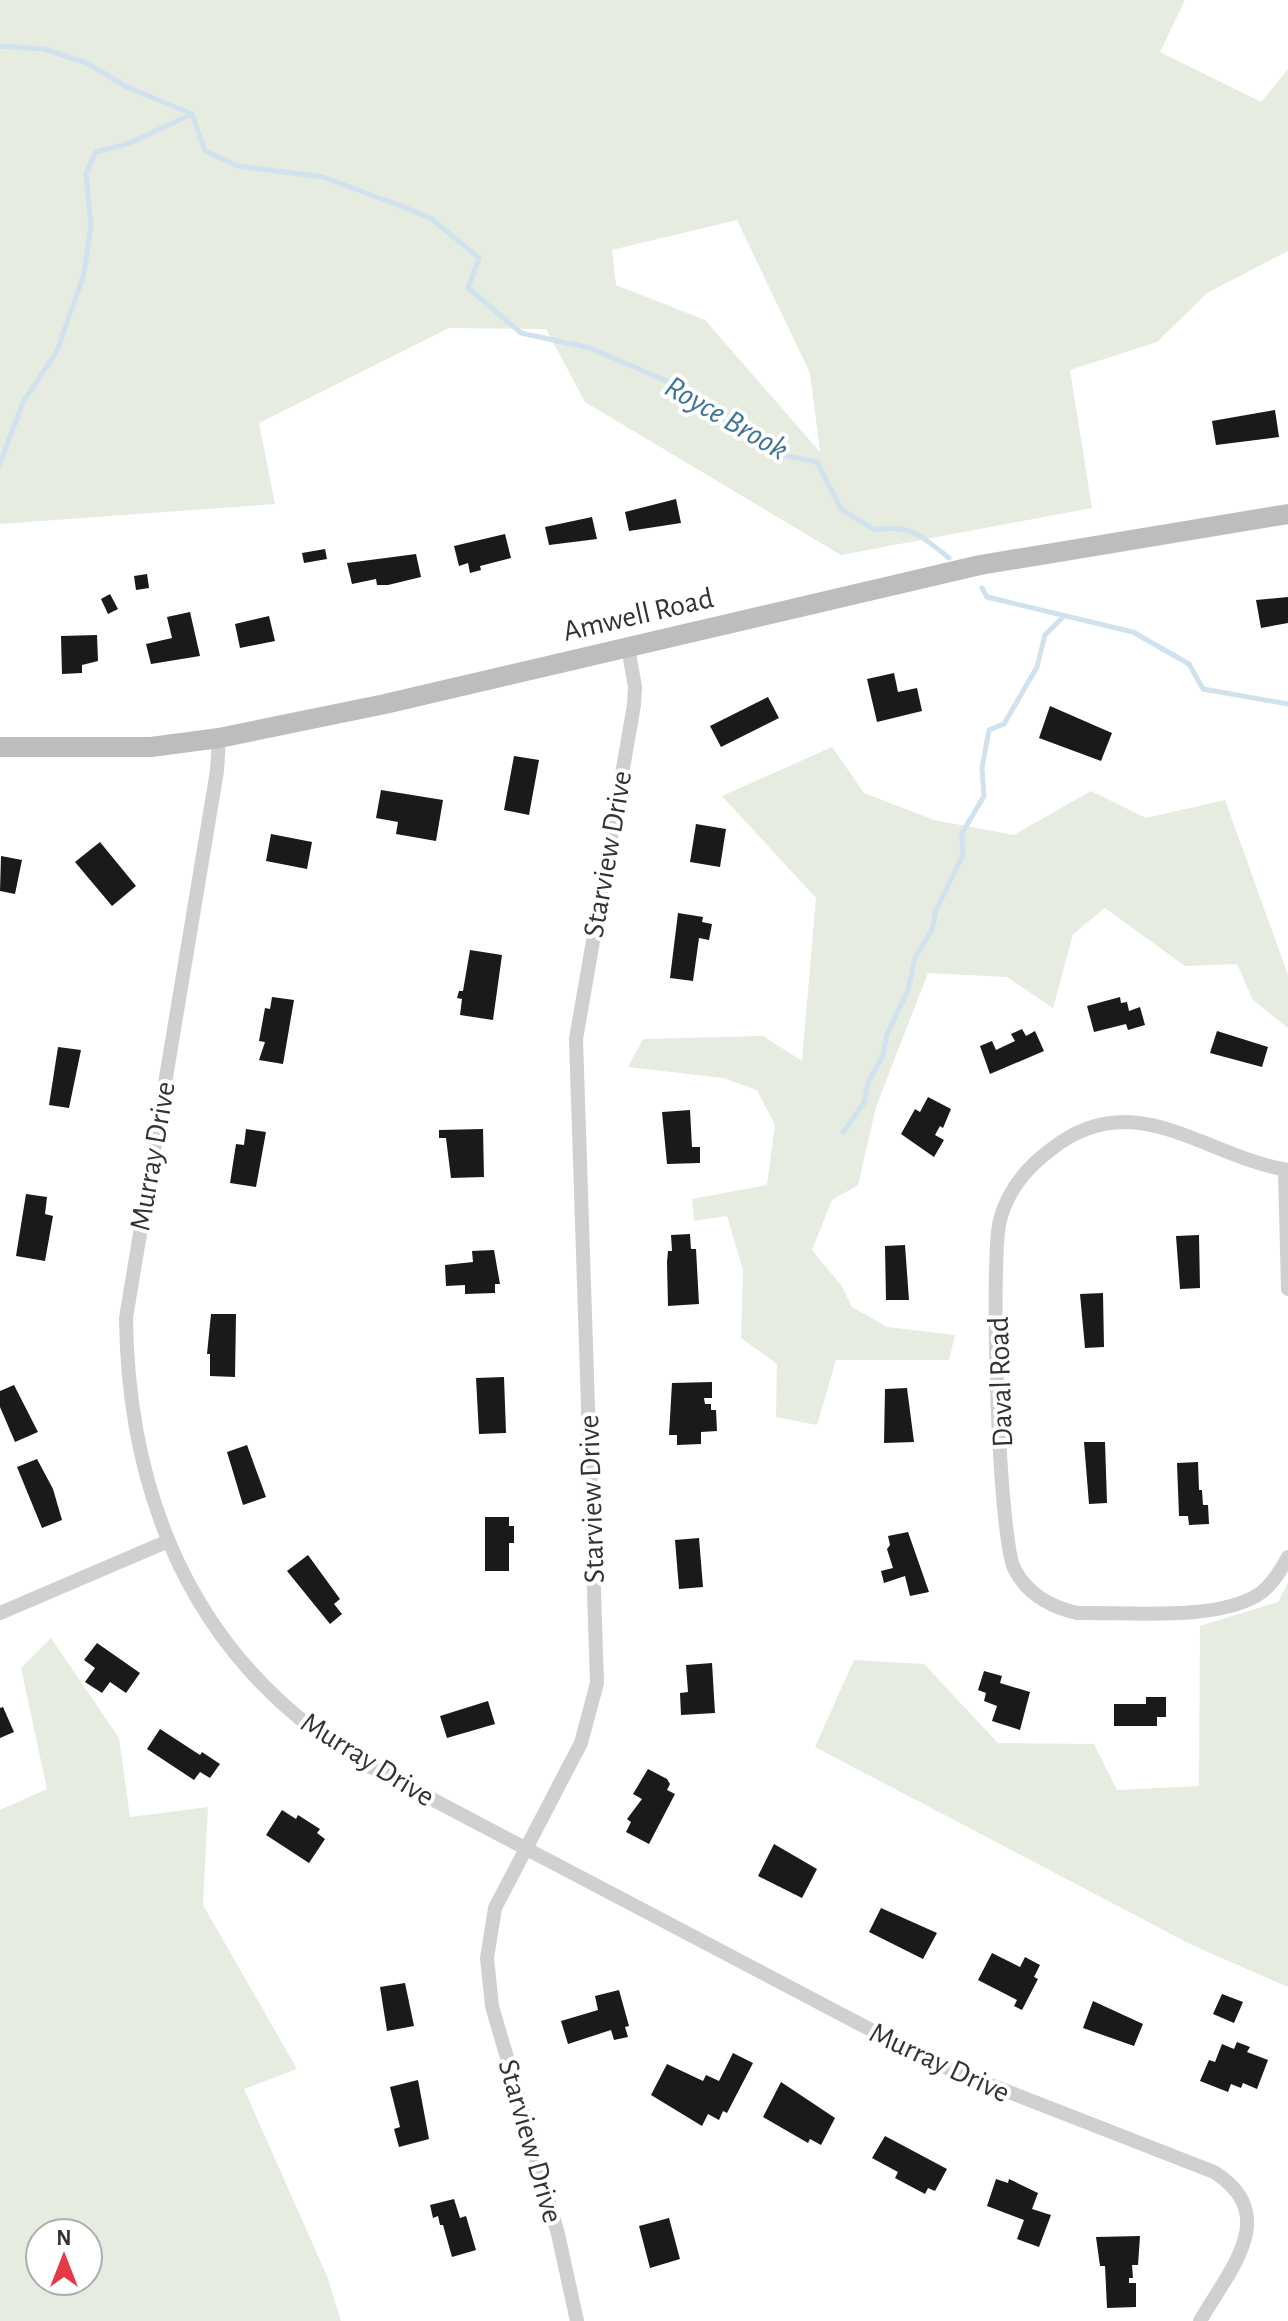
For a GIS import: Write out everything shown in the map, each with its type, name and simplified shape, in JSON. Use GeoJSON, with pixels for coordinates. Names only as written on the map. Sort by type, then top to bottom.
{"type":"FeatureCollection","features":[{"type":"Feature","properties":{"kind":"main road","name":"Amwell Road"},"geometry":{"type":"LineString","coordinates":[[0,747],[151,747],[219,738],[980,565],[1288,514]]}},
{"type":"Feature","properties":{"kind":"street","name":"Starview Drive"},"geometry":{"type":"LineString","coordinates":[[577,2321],[558,2234],[492,2006],[488,1980],[489,1937],[495,1908],[581,1743],[597,1683],[576,1039],[634,705],[635,687],[628,647]]}},
{"type":"Feature","properties":{"kind":"street","name":"Murray Drive"},"geometry":{"type":"LineString","coordinates":[[219,738],[213,800],[126,1318],[133,1425],[140,1461],[166,1542],[219,1632],[285,1705],[314,1730],[369,1766],[932,2062],[1214,2172],[1229,2182],[1240,2193],[1247,2209],[1249,2230],[1200,2321]]}},
{"type":"Feature","properties":{"kind":"street","name":"Daval Road"},"geometry":{"type":"LineString","coordinates":[[1288,1289],[1287,1170],[1212,1147],[1167,1126],[1111,1123],[1078,1132],[1031,1165],[1014,1187],[995,1242],[1004,1521],[1013,1567],[1023,1583],[1048,1603],[1077,1613],[1208,1610],[1235,1605],[1262,1592],[1279,1575],[1288,1557]]}},
{"type":"Feature","properties":{"kind":"street"},"geometry":{"type":"LineString","coordinates":[[0,1613],[166,1542]]}},
{"type":"Feature","properties":{"kind":"shaded area"},"geometry":{"type":"Polygon","coordinates":[[[0,0],[1185,0],[1160,52],[1261,102],[1288,69],[1288,251],[1207,293],[1157,342],[1070,370],[1092,508],[841,555],[585,402],[546,329],[449,328],[259,423],[275,504],[0,524],[0,0]],[[737,220],[612,250],[616,285],[705,320],[820,452],[810,373],[737,220]]]}},
{"type":"Feature","properties":{"kind":"shaded area"},"geometry":{"type":"Polygon","coordinates":[[[832,747],[864,793],[934,820],[1014,835],[1091,791],[1146,818],[1225,800],[1288,975],[1288,1028],[1253,1000],[1237,964],[1185,966],[1105,908],[1073,934],[1053,1008],[1007,977],[928,973],[876,1107],[858,1185],[832,1200],[812,1250],[841,1285],[852,1307],[887,1327],[955,1335],[949,1360],[836,1360],[817,1425],[776,1417],[777,1364],[741,1338],[743,1270],[727,1216],[694,1221],[692,1199],[767,1185],[775,1125],[757,1090],[723,1078],[628,1067],[643,1039],[763,1036],[802,1061],[816,898],[722,796],[832,747]]]}},
{"type":"Feature","properties":{"kind":"shaded area"},"geometry":{"type":"Polygon","coordinates":[[[1288,1583],[1288,1987],[1194,1946],[815,1747],[854,1660],[924,1664],[998,1743],[1094,1744],[1117,1790],[1199,1786],[1200,1626],[1278,1602],[1288,1583]]]}},
{"type":"Feature","properties":{"kind":"shaded area"},"geometry":{"type":"Polygon","coordinates":[[[51,1638],[119,1738],[130,1817],[208,1807],[203,1905],[297,2069],[244,2089],[327,2276],[341,2321],[0,2321],[0,1810],[47,1789],[21,1668],[51,1638]]]}},
{"type":"Feature","properties":{"kind":"building"},"geometry":{"type":"Polygon","coordinates":[[[1275,410],[1279,437],[1216,445],[1212,421],[1275,410]]]}},
{"type":"Feature","properties":{"kind":"building"},"geometry":{"type":"Polygon","coordinates":[[[676,499],[681,523],[629,531],[625,512],[676,499]]]}},
{"type":"Feature","properties":{"kind":"building"},"geometry":{"type":"Polygon","coordinates":[[[592,517],[597,539],[549,545],[545,527],[592,517]]]}},
{"type":"Feature","properties":{"kind":"building"},"geometry":{"type":"Polygon","coordinates":[[[505,534],[511,558],[480,566],[481,570],[470,573],[468,563],[459,566],[454,546],[505,534]]]}},
{"type":"Feature","properties":{"kind":"building"},"geometry":{"type":"Polygon","coordinates":[[[325,549],[327,559],[304,563],[302,553],[325,549]]]}},
{"type":"Feature","properties":{"kind":"building"},"geometry":{"type":"Polygon","coordinates":[[[416,554],[421,577],[388,585],[377,585],[376,579],[352,584],[347,563],[416,554]]]}},
{"type":"Feature","properties":{"kind":"building"},"geometry":{"type":"Polygon","coordinates":[[[147,574],[149,588],[136,590],[134,576],[147,574]]]}},
{"type":"Feature","properties":{"kind":"building"},"geometry":{"type":"Polygon","coordinates":[[[110,594],[118,609],[108,614],[101,599],[110,594]]]}},
{"type":"Feature","properties":{"kind":"building"},"geometry":{"type":"Polygon","coordinates":[[[1288,597],[1288,623],[1261,628],[1256,600],[1288,597]]]}},
{"type":"Feature","properties":{"kind":"building"},"geometry":{"type":"Polygon","coordinates":[[[190,612],[200,656],[151,664],[146,644],[172,638],[167,617],[190,612]]]}},
{"type":"Feature","properties":{"kind":"building"},"geometry":{"type":"Polygon","coordinates":[[[269,616],[275,641],[240,648],[235,624],[269,616]]]}},
{"type":"Feature","properties":{"kind":"building"},"geometry":{"type":"Polygon","coordinates":[[[97,635],[98,661],[82,665],[82,673],[62,674],[61,636],[97,635]]]}},
{"type":"Feature","properties":{"kind":"building"},"geometry":{"type":"Polygon","coordinates":[[[894,673],[898,692],[917,688],[922,711],[877,722],[867,679],[894,673]]]}},
{"type":"Feature","properties":{"kind":"building"},"geometry":{"type":"Polygon","coordinates":[[[768,697],[779,718],[721,747],[710,726],[768,697]]]}},
{"type":"Feature","properties":{"kind":"building"},"geometry":{"type":"Polygon","coordinates":[[[1050,706],[1112,733],[1101,761],[1039,738],[1050,706]]]}},
{"type":"Feature","properties":{"kind":"building"},"geometry":{"type":"Polygon","coordinates":[[[514,756],[539,760],[529,815],[504,810],[514,756]]]}},
{"type":"Feature","properties":{"kind":"building"},"geometry":{"type":"Polygon","coordinates":[[[381,790],[443,800],[436,841],[396,834],[398,822],[376,818],[381,790]]]}},
{"type":"Feature","properties":{"kind":"building"},"geometry":{"type":"Polygon","coordinates":[[[696,824],[726,829],[720,867],[690,862],[696,824]]]}},
{"type":"Feature","properties":{"kind":"building"},"geometry":{"type":"Polygon","coordinates":[[[271,834],[312,842],[307,869],[266,861],[271,834]]]}},
{"type":"Feature","properties":{"kind":"building"},"geometry":{"type":"Polygon","coordinates":[[[100,842],[136,886],[112,906],[75,862],[100,842]]]}},
{"type":"Feature","properties":{"kind":"building"},"geometry":{"type":"Polygon","coordinates":[[[1,856],[22,860],[15,894],[0,891],[1,856]]]}},
{"type":"Feature","properties":{"kind":"building"},"geometry":{"type":"Polygon","coordinates":[[[678,913],[703,917],[702,922],[712,924],[709,940],[699,938],[693,981],[670,978],[678,913]]]}},
{"type":"Feature","properties":{"kind":"building"},"geometry":{"type":"Polygon","coordinates":[[[470,950],[502,955],[493,1020],[460,1015],[462,999],[457,998],[459,991],[463,991],[470,950]]]}},
{"type":"Feature","properties":{"kind":"building"},"geometry":{"type":"Polygon","coordinates":[[[272,997],[294,1000],[283,1064],[259,1060],[265,1042],[259,1041],[265,1008],[270,1009],[272,997]]]}},
{"type":"Feature","properties":{"kind":"building"},"geometry":{"type":"Polygon","coordinates":[[[1120,997],[1121,1003],[1127,1002],[1129,1011],[1140,1007],[1145,1025],[1128,1030],[1126,1024],[1094,1032],[1087,1006],[1120,997]]]}},
{"type":"Feature","properties":{"kind":"building"},"geometry":{"type":"Polygon","coordinates":[[[1022,1029],[1026,1036],[1035,1031],[1044,1051],[990,1074],[980,1046],[992,1041],[996,1050],[1015,1041],[1011,1034],[1022,1029]]]}},
{"type":"Feature","properties":{"kind":"building"},"geometry":{"type":"Polygon","coordinates":[[[1217,1031],[1268,1047],[1262,1067],[1210,1053],[1217,1031]]]}},
{"type":"Feature","properties":{"kind":"building"},"geometry":{"type":"Polygon","coordinates":[[[58,1047],[81,1050],[69,1108],[49,1105],[58,1047]]]}},
{"type":"Feature","properties":{"kind":"building"},"geometry":{"type":"Polygon","coordinates":[[[928,1097],[951,1109],[943,1128],[940,1126],[935,1135],[944,1140],[934,1157],[901,1134],[915,1109],[920,1112],[928,1097]]]}},
{"type":"Feature","properties":{"kind":"building"},"geometry":{"type":"Polygon","coordinates":[[[690,1110],[692,1147],[700,1147],[700,1163],[667,1164],[662,1112],[690,1110]]]}},
{"type":"Feature","properties":{"kind":"building"},"geometry":{"type":"Polygon","coordinates":[[[246,1129],[266,1132],[256,1187],[230,1183],[236,1144],[244,1145],[246,1129]]]}},
{"type":"Feature","properties":{"kind":"building"},"geometry":{"type":"Polygon","coordinates":[[[483,1129],[484,1177],[451,1178],[446,1138],[439,1138],[439,1130],[483,1129]]]}},
{"type":"Feature","properties":{"kind":"building"},"geometry":{"type":"Polygon","coordinates":[[[26,1194],[47,1197],[45,1214],[53,1216],[45,1261],[16,1256],[26,1194]]]}},
{"type":"Feature","properties":{"kind":"building"},"geometry":{"type":"Polygon","coordinates":[[[690,1234],[691,1249],[696,1249],[699,1304],[668,1306],[667,1262],[668,1251],[672,1251],[671,1235],[690,1234]]]}},
{"type":"Feature","properties":{"kind":"building"},"geometry":{"type":"Polygon","coordinates":[[[1199,1235],[1200,1288],[1180,1289],[1176,1236],[1199,1235]]]}},
{"type":"Feature","properties":{"kind":"building"},"geometry":{"type":"Polygon","coordinates":[[[905,1245],[909,1300],[886,1300],[885,1246],[905,1245]]]}},
{"type":"Feature","properties":{"kind":"building"},"geometry":{"type":"Polygon","coordinates":[[[494,1250],[500,1284],[495,1284],[495,1293],[465,1294],[465,1285],[446,1286],[445,1265],[473,1262],[472,1251],[494,1250]]]}},
{"type":"Feature","properties":{"kind":"building"},"geometry":{"type":"Polygon","coordinates":[[[1103,1293],[1104,1347],[1085,1348],[1080,1294],[1103,1293]]]}},
{"type":"Feature","properties":{"kind":"building"},"geometry":{"type":"Polygon","coordinates":[[[211,1314],[236,1314],[235,1377],[210,1376],[210,1354],[207,1354],[211,1314]]]}},
{"type":"Feature","properties":{"kind":"building"},"geometry":{"type":"Polygon","coordinates":[[[504,1377],[506,1433],[479,1434],[476,1378],[504,1377]]]}},
{"type":"Feature","properties":{"kind":"building"},"geometry":{"type":"Polygon","coordinates":[[[712,1382],[712,1398],[704,1398],[705,1404],[711,1404],[711,1410],[716,1410],[717,1431],[701,1432],[701,1444],[677,1445],[677,1435],[669,1435],[672,1383],[712,1382]]]}},
{"type":"Feature","properties":{"kind":"building"},"geometry":{"type":"Polygon","coordinates":[[[14,1385],[38,1432],[15,1442],[0,1407],[0,1391],[14,1385]]]}},
{"type":"Feature","properties":{"kind":"building"},"geometry":{"type":"Polygon","coordinates":[[[907,1388],[914,1442],[884,1443],[885,1389],[907,1388]]]}},
{"type":"Feature","properties":{"kind":"building"},"geometry":{"type":"Polygon","coordinates":[[[1084,1442],[1105,1442],[1107,1503],[1089,1504],[1084,1442]]]}},
{"type":"Feature","properties":{"kind":"building"},"geometry":{"type":"Polygon","coordinates":[[[247,1445],[266,1497],[243,1505],[227,1452],[247,1445]]]}},
{"type":"Feature","properties":{"kind":"building"},"geometry":{"type":"Polygon","coordinates":[[[37,1459],[53,1489],[62,1520],[42,1528],[17,1467],[37,1459]]]}},
{"type":"Feature","properties":{"kind":"building"},"geometry":{"type":"Polygon","coordinates":[[[1198,1462],[1199,1490],[1202,1490],[1203,1505],[1208,1505],[1209,1524],[1189,1525],[1188,1516],[1179,1516],[1177,1463],[1198,1462]]]}},
{"type":"Feature","properties":{"kind":"building"},"geometry":{"type":"Polygon","coordinates":[[[485,1517],[509,1517],[509,1526],[514,1526],[514,1543],[509,1543],[509,1571],[485,1571],[485,1517]]]}},
{"type":"Feature","properties":{"kind":"building"},"geometry":{"type":"Polygon","coordinates":[[[908,1532],[929,1592],[910,1596],[905,1576],[884,1583],[881,1571],[893,1568],[887,1549],[890,1545],[888,1536],[908,1532]]]}},
{"type":"Feature","properties":{"kind":"building"},"geometry":{"type":"Polygon","coordinates":[[[699,1538],[703,1587],[679,1589],[675,1540],[699,1538]]]}},
{"type":"Feature","properties":{"kind":"building"},"geometry":{"type":"Polygon","coordinates":[[[308,1555],[340,1599],[334,1604],[342,1614],[330,1624],[287,1571],[308,1555]]]}},
{"type":"Feature","properties":{"kind":"building"},"geometry":{"type":"Polygon","coordinates":[[[97,1643],[140,1673],[126,1693],[110,1682],[102,1693],[85,1682],[95,1668],[84,1660],[97,1643]]]}},
{"type":"Feature","properties":{"kind":"building"},"geometry":{"type":"Polygon","coordinates":[[[712,1663],[715,1713],[681,1715],[680,1693],[688,1692],[686,1665],[712,1663]]]}},
{"type":"Feature","properties":{"kind":"building"},"geometry":{"type":"Polygon","coordinates":[[[984,1671],[1002,1676],[1000,1683],[1030,1692],[1020,1730],[992,1721],[997,1706],[984,1701],[986,1693],[978,1690],[984,1671]]]}},
{"type":"Feature","properties":{"kind":"building"},"geometry":{"type":"Polygon","coordinates":[[[1146,1697],[1166,1697],[1166,1717],[1157,1717],[1157,1726],[1114,1726],[1114,1704],[1146,1704],[1146,1697]]]}},
{"type":"Feature","properties":{"kind":"building"},"geometry":{"type":"Polygon","coordinates":[[[488,1701],[495,1724],[447,1738],[440,1716],[488,1701]]]}},
{"type":"Feature","properties":{"kind":"building"},"geometry":{"type":"Polygon","coordinates":[[[3,1707],[14,1732],[0,1738],[0,1708],[3,1707]]]}},
{"type":"Feature","properties":{"kind":"building"},"geometry":{"type":"Polygon","coordinates":[[[160,1729],[220,1764],[210,1778],[200,1772],[194,1780],[147,1749],[160,1729]]]}},
{"type":"Feature","properties":{"kind":"building"},"geometry":{"type":"Polygon","coordinates":[[[648,1769],[667,1779],[670,1784],[667,1790],[675,1794],[649,1844],[626,1832],[631,1822],[627,1819],[642,1799],[633,1794],[648,1769]]]}},
{"type":"Feature","properties":{"kind":"building"},"geometry":{"type":"Polygon","coordinates":[[[282,1810],[296,1819],[298,1815],[320,1829],[317,1833],[325,1839],[309,1863],[266,1835],[282,1810]]]}},
{"type":"Feature","properties":{"kind":"building"},"geometry":{"type":"Polygon","coordinates":[[[774,1844],[817,1869],[802,1898],[758,1876],[774,1844]]]}},
{"type":"Feature","properties":{"kind":"building"},"geometry":{"type":"Polygon","coordinates":[[[881,1908],[937,1933],[923,1959],[869,1932],[881,1908]]]}},
{"type":"Feature","properties":{"kind":"building"},"geometry":{"type":"Polygon","coordinates":[[[992,1953],[1020,1967],[1025,1957],[1040,1965],[1034,1977],[1038,1979],[1022,2010],[1014,2006],[1017,2000],[978,1980],[992,1953]]]}},
{"type":"Feature","properties":{"kind":"building"},"geometry":{"type":"Polygon","coordinates":[[[405,1983],[414,2026],[387,2031],[380,1987],[405,1983]]]}},
{"type":"Feature","properties":{"kind":"building"},"geometry":{"type":"Polygon","coordinates":[[[619,1990],[629,2026],[625,2027],[628,2037],[614,2040],[611,2030],[568,2044],[561,2021],[598,2010],[595,1996],[619,1990]]]}},
{"type":"Feature","properties":{"kind":"building"},"geometry":{"type":"Polygon","coordinates":[[[1222,1994],[1243,2002],[1234,2023],[1213,2014],[1222,1994]]]}},
{"type":"Feature","properties":{"kind":"building"},"geometry":{"type":"Polygon","coordinates":[[[1093,2001],[1143,2024],[1134,2046],[1083,2028],[1093,2001]]]}},
{"type":"Feature","properties":{"kind":"building"},"geometry":{"type":"Polygon","coordinates":[[[1237,2042],[1250,2047],[1247,2052],[1268,2060],[1257,2089],[1243,2083],[1241,2088],[1231,2084],[1228,2092],[1200,2081],[1209,2060],[1215,2062],[1222,2044],[1234,2049],[1237,2042]]]}},
{"type":"Feature","properties":{"kind":"building"},"geometry":{"type":"Polygon","coordinates":[[[733,2053],[753,2063],[727,2113],[723,2111],[719,2120],[708,2114],[702,2126],[651,2095],[667,2064],[703,2081],[706,2075],[719,2081],[733,2053]]]}},
{"type":"Feature","properties":{"kind":"building"},"geometry":{"type":"Polygon","coordinates":[[[418,2080],[429,2139],[399,2147],[394,2129],[400,2127],[390,2087],[418,2080]]]}},
{"type":"Feature","properties":{"kind":"building"},"geometry":{"type":"Polygon","coordinates":[[[781,2082],[835,2118],[821,2145],[810,2139],[808,2143],[763,2117],[781,2082]]]}},
{"type":"Feature","properties":{"kind":"building"},"geometry":{"type":"Polygon","coordinates":[[[885,2136],[947,2169],[935,2191],[928,2188],[925,2194],[895,2178],[898,2172],[872,2158],[885,2136]]]}},
{"type":"Feature","properties":{"kind":"building"},"geometry":{"type":"Polygon","coordinates":[[[996,2179],[1008,2183],[1009,2179],[1038,2193],[1032,2209],[1051,2215],[1039,2247],[1017,2239],[1024,2220],[987,2206],[996,2179]]]}},
{"type":"Feature","properties":{"kind":"building"},"geometry":{"type":"Polygon","coordinates":[[[454,2199],[460,2218],[466,2216],[476,2250],[452,2257],[443,2225],[440,2225],[438,2216],[433,2218],[430,2205],[454,2199]]]}},
{"type":"Feature","properties":{"kind":"building"},"geometry":{"type":"Polygon","coordinates":[[[669,2218],[680,2259],[650,2268],[639,2226],[669,2218]]]}},
{"type":"Feature","properties":{"kind":"building"},"geometry":{"type":"Polygon","coordinates":[[[1140,2236],[1138,2265],[1132,2265],[1133,2278],[1129,2278],[1129,2283],[1136,2283],[1136,2307],[1107,2308],[1105,2266],[1100,2266],[1096,2237],[1140,2236]]]}},
{"type":"Feature","properties":{"kind":"waterway","name":"Royce Brook"},"geometry":{"type":"LineString","coordinates":[[0,46],[44,49],[87,63],[127,87],[192,114],[205,151],[238,166],[323,177],[432,219],[479,258],[468,288],[521,333],[590,348],[695,393],[787,456],[817,462],[841,509],[875,530],[897,528],[915,534],[949,558]]}},
{"type":"Feature","properties":{"kind":"waterway"},"geometry":{"type":"LineString","coordinates":[[0,464],[23,402],[57,351],[84,274],[91,225],[86,173],[96,152],[130,143],[192,114]]}},
{"type":"Feature","properties":{"kind":"waterway","name":"Royce Brook"},"geometry":{"type":"LineString","coordinates":[[982,588],[987,597],[1133,632],[1189,664],[1203,689],[1288,704]]}},
{"type":"Feature","properties":{"kind":"waterway"},"geometry":{"type":"LineString","coordinates":[[843,1132],[864,1103],[868,1083],[883,1055],[887,1034],[908,990],[915,958],[932,930],[936,910],[963,855],[962,833],[984,796],[982,768],[989,730],[1004,724],[1037,667],[1045,635],[1064,616]]}}]}
